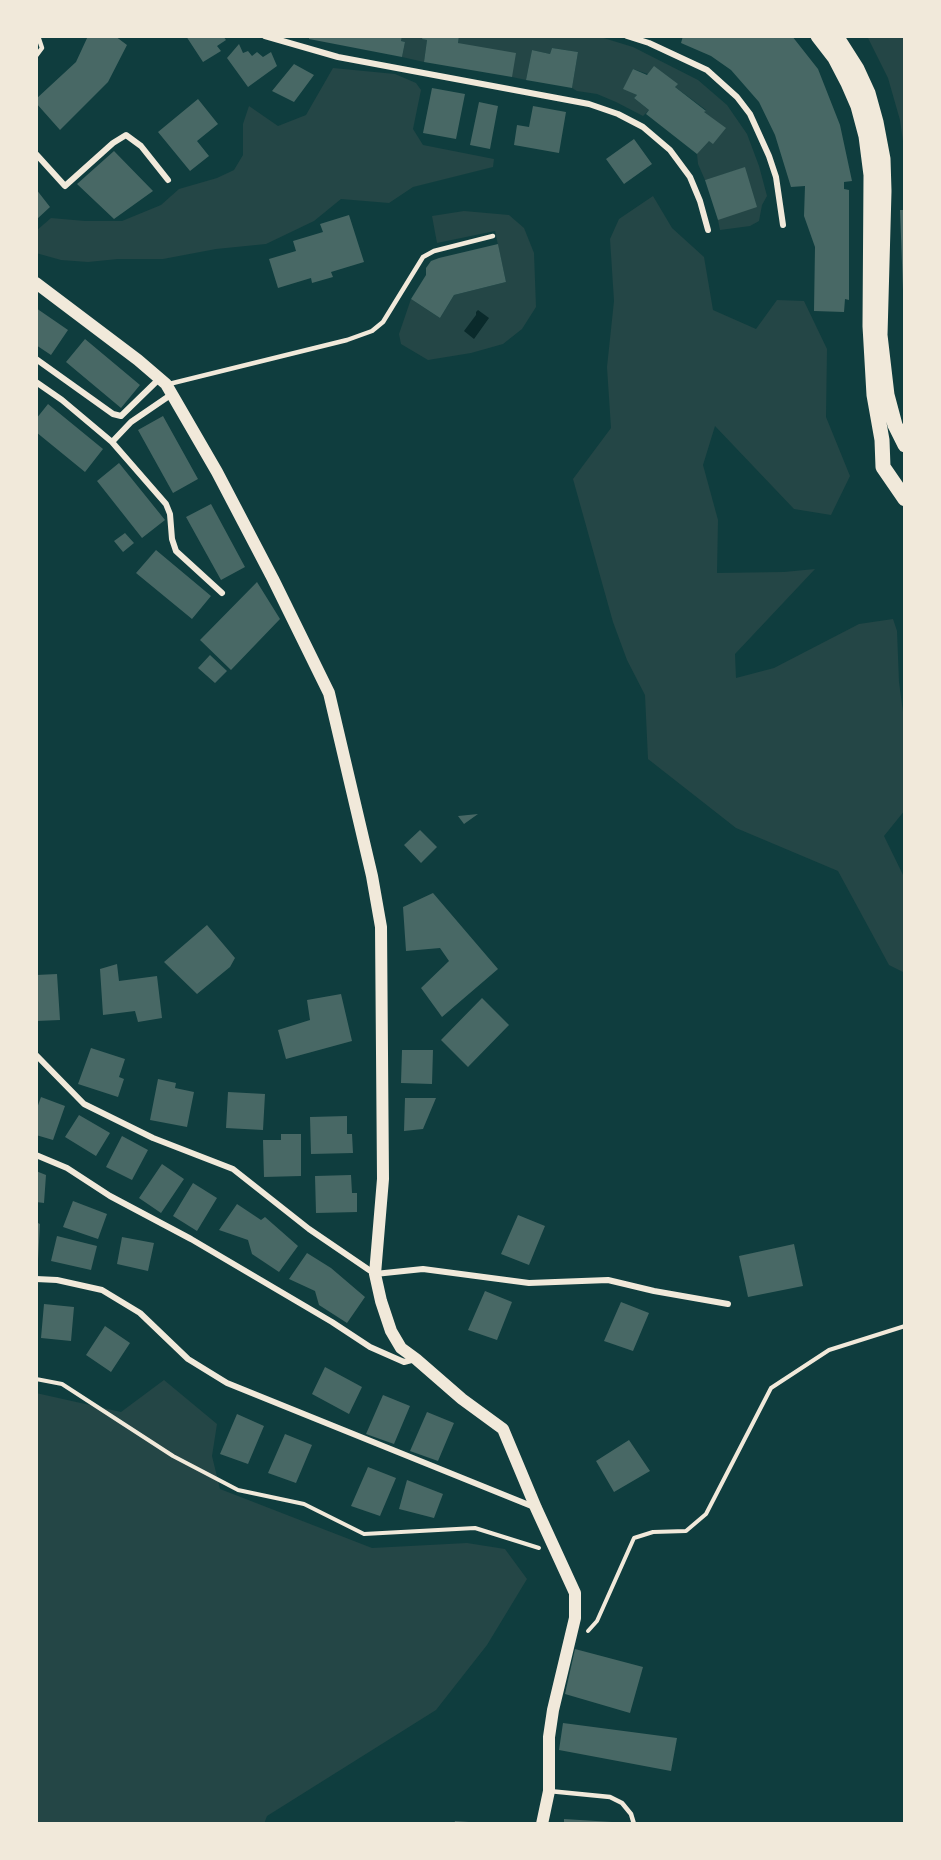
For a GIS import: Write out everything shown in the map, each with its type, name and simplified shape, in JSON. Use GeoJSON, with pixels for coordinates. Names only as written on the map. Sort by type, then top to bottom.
{"type":"FeatureCollection","features":[{"type":"Feature","properties":{"kind":"main road"},"geometry":{"type":"LineString","coordinates":[[818,36],[835,58],[848,83],[858,106],[866,136],[871,175],[870,326],[874,395],[885,467],[905,499]]}},
{"type":"Feature","properties":{"kind":"main road"},"geometry":{"type":"LineString","coordinates":[[836,36],[857,69],[868,93],[876,122],[882,159],[884,222],[880,335],[889,403],[895,425],[905,446],[890,448],[884,455],[885,467],[897,478],[905,476]]}},
{"type":"Feature","properties":{"kind":"main road"},"geometry":{"type":"LineString","coordinates":[[36,283],[138,360],[166,386],[217,472],[329,693],[372,876],[381,927],[382,1179],[375,1274],[381,1301],[391,1331],[401,1348],[462,1399],[503,1429],[575,1593],[575,1618],[565,1655],[549,1737],[549,1791],[542,1824]]}},
{"type":"Feature","properties":{"kind":"street"},"geometry":{"type":"LineString","coordinates":[[265,36],[338,57],[589,104],[618,114],[643,127],[670,150],[690,177],[708,230]]}},
{"type":"Feature","properties":{"kind":"street"},"geometry":{"type":"LineString","coordinates":[[627,36],[649,43],[707,70],[737,97],[750,114],[769,156],[776,177],[783,225]]}},
{"type":"Feature","properties":{"kind":"street"},"geometry":{"type":"LineString","coordinates":[[36,154],[65,186],[113,143],[126,135],[141,146],[168,180]]}},
{"type":"Feature","properties":{"kind":"street"},"geometry":{"type":"LineString","coordinates":[[36,358],[113,414],[121,416],[166,386]]}},
{"type":"Feature","properties":{"kind":"street"},"geometry":{"type":"LineString","coordinates":[[36,382],[62,400],[112,442],[166,504],[170,514],[172,539],[176,551],[222,592]]}},
{"type":"Feature","properties":{"kind":"street"},"geometry":{"type":"LineString","coordinates":[[112,442],[166,386]]}},
{"type":"Feature","properties":{"kind":"street"},"geometry":{"type":"LineString","coordinates":[[36,1055],[84,1104],[153,1138],[233,1169],[309,1229],[375,1274],[423,1269],[529,1284],[608,1280],[654,1292],[728,1304]]}},
{"type":"Feature","properties":{"kind":"street"},"geometry":{"type":"LineString","coordinates":[[36,1155],[67,1168],[110,1196],[191,1239],[370,1347],[404,1362],[416,1359]]}},
{"type":"Feature","properties":{"kind":"street"},"geometry":{"type":"LineString","coordinates":[[36,1279],[57,1280],[102,1290],[140,1313],[188,1359],[227,1383],[536,1508]]}},
{"type":"Feature","properties":{"kind":"lane"},"geometry":{"type":"LineString","coordinates":[[36,56],[42,48],[38,36]]}},
{"type":"Feature","properties":{"kind":"lane"},"geometry":{"type":"LineString","coordinates":[[166,386],[347,340],[372,331],[382,322],[423,257],[434,251],[493,236]]}},
{"type":"Feature","properties":{"kind":"lane"},"geometry":{"type":"LineString","coordinates":[[549,1791],[610,1797],[622,1803],[631,1814],[634,1824]]}},
{"type":"Feature","properties":{"kind":"path"},"geometry":{"type":"LineString","coordinates":[[565,1655],[597,1621],[634,1538],[653,1532],[686,1531],[706,1514],[771,1388],[829,1350],[905,1326]]}},
{"type":"Feature","properties":{"kind":"path"},"geometry":{"type":"LineString","coordinates":[[36,1379],[62,1384],[173,1456],[238,1490],[304,1504],[363,1534],[475,1528],[557,1553]]}},
{"type":"Feature","properties":{"kind":"shaded area"},"geometry":{"type":"Polygon","coordinates":[[[402,36],[423,36],[422,39],[427,40],[424,62],[402,57],[405,42],[401,41],[402,36]]]}},
{"type":"Feature","properties":{"kind":"shaded area"},"geometry":{"type":"Polygon","coordinates":[[[459,36],[597,36],[633,47],[698,80],[727,105],[747,134],[767,196],[762,205],[759,221],[750,226],[720,230],[718,220],[744,168],[705,180],[698,164],[697,154],[706,110],[675,87],[677,84],[633,69],[624,88],[637,95],[634,98],[649,110],[643,116],[597,94],[572,88],[578,52],[552,48],[550,54],[532,50],[526,80],[512,77],[458,43],[459,36]]]}},
{"type":"Feature","properties":{"kind":"shaded area"},"geometry":{"type":"Polygon","coordinates":[[[867,36],[905,36],[905,156],[900,120],[888,78],[867,36]]]}},
{"type":"Feature","properties":{"kind":"shaded area"},"geometry":{"type":"Polygon","coordinates":[[[333,68],[395,74],[416,83],[421,90],[413,129],[423,145],[494,159],[493,167],[413,187],[389,203],[341,199],[314,221],[266,244],[216,249],[163,259],[88,262],[61,260],[36,253],[36,231],[51,218],[122,221],[161,205],[179,189],[217,178],[234,170],[243,155],[243,124],[249,106],[278,126],[306,115],[333,68]]]}},
{"type":"Feature","properties":{"kind":"shaded area"},"geometry":{"type":"Polygon","coordinates":[[[653,196],[672,228],[704,257],[713,310],[756,329],[777,300],[804,301],[827,349],[826,417],[850,476],[831,515],[794,509],[715,426],[703,465],[718,520],[717,573],[815,569],[735,654],[736,678],[774,668],[859,624],[893,619],[897,631],[899,682],[905,727],[905,810],[884,836],[905,879],[905,973],[889,965],[838,871],[736,828],[648,759],[645,695],[627,660],[613,622],[573,479],[611,428],[607,367],[614,301],[610,239],[619,219],[653,196]]]}},
{"type":"Feature","properties":{"kind":"shaded area"},"geometry":{"type":"Polygon","coordinates":[[[464,211],[509,215],[524,228],[534,253],[536,307],[522,329],[503,344],[471,353],[428,360],[401,344],[399,334],[411,299],[440,318],[454,295],[506,282],[495,231],[437,243],[432,216],[464,211]]]}},
{"type":"Feature","properties":{"kind":"shaded area"},"geometry":{"type":"Polygon","coordinates":[[[478,310],[489,318],[474,339],[464,331],[478,310]]]}},
{"type":"Feature","properties":{"kind":"shaded area"},"geometry":{"type":"Polygon","coordinates":[[[164,1380],[217,1424],[212,1456],[220,1489],[372,1548],[467,1543],[505,1549],[527,1579],[487,1645],[436,1710],[267,1816],[264,1824],[36,1824],[36,1393],[121,1412],[164,1380]]]}},
{"type":"Feature","properties":{"kind":"building"},"geometry":{"type":"Polygon","coordinates":[[[88,36],[115,36],[127,45],[108,82],[60,130],[36,103],[36,99],[76,62],[88,36]]]}},
{"type":"Feature","properties":{"kind":"building"},"geometry":{"type":"Polygon","coordinates":[[[186,36],[223,36],[226,40],[217,46],[221,51],[203,62],[186,36]]]}},
{"type":"Feature","properties":{"kind":"building"},"geometry":{"type":"Polygon","coordinates":[[[309,36],[402,36],[401,41],[405,42],[402,57],[309,39],[309,36]]]}},
{"type":"Feature","properties":{"kind":"building"},"geometry":{"type":"Polygon","coordinates":[[[423,36],[459,36],[458,43],[516,53],[512,77],[424,62],[427,40],[422,39],[423,36]]]}},
{"type":"Feature","properties":{"kind":"building"},"geometry":{"type":"Polygon","coordinates":[[[683,36],[792,36],[818,69],[840,125],[852,181],[844,182],[844,189],[849,190],[849,300],[845,299],[844,312],[814,311],[815,247],[804,216],[805,186],[791,187],[775,135],[759,102],[731,70],[711,56],[681,43],[683,36]]]}},
{"type":"Feature","properties":{"kind":"building"},"geometry":{"type":"Polygon","coordinates":[[[239,44],[243,53],[248,51],[252,56],[257,52],[263,57],[271,52],[277,66],[248,87],[227,58],[239,44]]]}},
{"type":"Feature","properties":{"kind":"building"},"geometry":{"type":"Polygon","coordinates":[[[552,48],[578,52],[572,88],[526,80],[532,50],[550,54],[552,48]]]}},
{"type":"Feature","properties":{"kind":"building"},"geometry":{"type":"Polygon","coordinates":[[[294,64],[314,75],[294,102],[272,91],[294,64]]]}},
{"type":"Feature","properties":{"kind":"building"},"geometry":{"type":"Polygon","coordinates":[[[654,66],[678,84],[675,87],[706,111],[704,112],[726,128],[713,144],[709,141],[697,154],[646,114],[649,110],[634,98],[637,95],[623,89],[633,69],[647,75],[654,66]]]}},
{"type":"Feature","properties":{"kind":"building"},"geometry":{"type":"Polygon","coordinates":[[[432,88],[465,94],[456,139],[423,133],[432,88]]]}},
{"type":"Feature","properties":{"kind":"building"},"geometry":{"type":"Polygon","coordinates":[[[198,99],[218,124],[197,141],[209,156],[190,171],[158,132],[198,99]]]}},
{"type":"Feature","properties":{"kind":"building"},"geometry":{"type":"Polygon","coordinates":[[[479,102],[498,106],[490,149],[470,145],[479,102]]]}},
{"type":"Feature","properties":{"kind":"building"},"geometry":{"type":"Polygon","coordinates":[[[533,106],[566,112],[559,153],[514,145],[517,125],[529,127],[533,106]]]}},
{"type":"Feature","properties":{"kind":"building"},"geometry":{"type":"Polygon","coordinates":[[[634,139],[652,164],[624,184],[606,159],[634,139]]]}},
{"type":"Feature","properties":{"kind":"building"},"geometry":{"type":"Polygon","coordinates":[[[114,151],[153,191],[114,219],[77,184],[114,151]]]}},
{"type":"Feature","properties":{"kind":"building"},"geometry":{"type":"Polygon","coordinates":[[[745,167],[757,207],[718,220],[705,180],[745,167]]]}},
{"type":"Feature","properties":{"kind":"building"},"geometry":{"type":"Polygon","coordinates":[[[36,189],[50,207],[36,220],[36,189]]]}},
{"type":"Feature","properties":{"kind":"building"},"geometry":{"type":"Polygon","coordinates":[[[900,210],[905,210],[905,290],[903,290],[900,210]]]}},
{"type":"Feature","properties":{"kind":"building"},"geometry":{"type":"Polygon","coordinates":[[[349,215],[364,262],[331,272],[333,277],[312,283],[311,278],[278,288],[269,259],[296,251],[293,241],[323,232],[320,224],[349,215]]]}},
{"type":"Feature","properties":{"kind":"building"},"geometry":{"type":"Polygon","coordinates":[[[498,244],[506,282],[454,295],[440,318],[411,299],[426,275],[426,268],[431,261],[498,244]]]}},
{"type":"Feature","properties":{"kind":"building"},"geometry":{"type":"Polygon","coordinates":[[[36,308],[68,330],[51,355],[36,345],[36,308]]]}},
{"type":"Feature","properties":{"kind":"building"},"geometry":{"type":"Polygon","coordinates":[[[85,339],[140,385],[121,408],[66,362],[85,339]]]}},
{"type":"Feature","properties":{"kind":"building"},"geometry":{"type":"Polygon","coordinates":[[[48,404],[103,449],[85,472],[36,432],[36,419],[48,404]]]}},
{"type":"Feature","properties":{"kind":"building"},"geometry":{"type":"Polygon","coordinates":[[[163,416],[198,479],[173,493],[138,430],[163,416]]]}},
{"type":"Feature","properties":{"kind":"building"},"geometry":{"type":"Polygon","coordinates":[[[119,463],[165,520],[142,538],[97,481],[119,463]]]}},
{"type":"Feature","properties":{"kind":"building"},"geometry":{"type":"Polygon","coordinates":[[[211,504],[245,567],[221,580],[186,517],[211,504]]]}},
{"type":"Feature","properties":{"kind":"building"},"geometry":{"type":"Polygon","coordinates":[[[125,533],[134,543],[123,552],[114,541],[125,533]]]}},
{"type":"Feature","properties":{"kind":"building"},"geometry":{"type":"Polygon","coordinates":[[[156,550],[211,596],[192,619],[136,573],[156,550]]]}},
{"type":"Feature","properties":{"kind":"building"},"geometry":{"type":"Polygon","coordinates":[[[257,582],[280,619],[231,670],[200,640],[257,582]]]}},
{"type":"Feature","properties":{"kind":"building"},"geometry":{"type":"Polygon","coordinates":[[[210,655],[227,671],[215,683],[198,668],[210,655]]]}},
{"type":"Feature","properties":{"kind":"building"},"geometry":{"type":"Polygon","coordinates":[[[478,814],[464,824],[458,816],[478,814]]]}},
{"type":"Feature","properties":{"kind":"building"},"geometry":{"type":"Polygon","coordinates":[[[420,830],[437,847],[421,863],[404,845],[420,830]]]}},
{"type":"Feature","properties":{"kind":"building"},"geometry":{"type":"Polygon","coordinates":[[[433,893],[498,969],[442,1017],[421,988],[449,961],[440,948],[406,951],[403,907],[433,893]]]}},
{"type":"Feature","properties":{"kind":"building"},"geometry":{"type":"Polygon","coordinates":[[[207,925],[235,958],[230,967],[197,994],[164,962],[207,925]]]}},
{"type":"Feature","properties":{"kind":"building"},"geometry":{"type":"Polygon","coordinates":[[[117,964],[119,981],[157,976],[162,1018],[138,1022],[135,1011],[103,1015],[100,969],[117,964]]]}},
{"type":"Feature","properties":{"kind":"building"},"geometry":{"type":"Polygon","coordinates":[[[57,974],[60,1020],[36,1021],[36,975],[57,974]]]}},
{"type":"Feature","properties":{"kind":"building"},"geometry":{"type":"Polygon","coordinates":[[[341,994],[352,1041],[286,1059],[278,1030],[310,1020],[307,1000],[341,994]]]}},
{"type":"Feature","properties":{"kind":"building"},"geometry":{"type":"Polygon","coordinates":[[[482,998],[509,1025],[468,1067],[441,1040],[482,998]]]}},
{"type":"Feature","properties":{"kind":"building"},"geometry":{"type":"Polygon","coordinates":[[[91,1048],[125,1059],[119,1077],[124,1079],[118,1097],[78,1084],[91,1048]]]}},
{"type":"Feature","properties":{"kind":"building"},"geometry":{"type":"Polygon","coordinates":[[[402,1050],[433,1050],[432,1084],[401,1083],[402,1050]]]}},
{"type":"Feature","properties":{"kind":"building"},"geometry":{"type":"Polygon","coordinates":[[[158,1079],[176,1083],[175,1088],[194,1092],[187,1127],[150,1120],[158,1079]]]}},
{"type":"Feature","properties":{"kind":"building"},"geometry":{"type":"Polygon","coordinates":[[[228,1092],[265,1094],[263,1130],[226,1128],[228,1092]]]}},
{"type":"Feature","properties":{"kind":"building"},"geometry":{"type":"Polygon","coordinates":[[[41,1097],[65,1106],[53,1140],[36,1135],[36,1111],[41,1097]]]}},
{"type":"Feature","properties":{"kind":"building"},"geometry":{"type":"Polygon","coordinates":[[[405,1098],[436,1098],[423,1129],[404,1131],[405,1098]]]}},
{"type":"Feature","properties":{"kind":"building"},"geometry":{"type":"Polygon","coordinates":[[[79,1115],[110,1133],[96,1156],[65,1137],[79,1115]]]}},
{"type":"Feature","properties":{"kind":"building"},"geometry":{"type":"Polygon","coordinates":[[[347,1116],[347,1134],[352,1134],[353,1153],[311,1154],[310,1117],[347,1116]]]}},
{"type":"Feature","properties":{"kind":"building"},"geometry":{"type":"Polygon","coordinates":[[[281,1134],[301,1134],[301,1176],[264,1177],[263,1140],[281,1140],[281,1134]]]}},
{"type":"Feature","properties":{"kind":"building"},"geometry":{"type":"Polygon","coordinates":[[[122,1136],[148,1150],[132,1180],[106,1167],[122,1136]]]}},
{"type":"Feature","properties":{"kind":"building"},"geometry":{"type":"Polygon","coordinates":[[[162,1164],[184,1179],[161,1213],[139,1198],[162,1164]]]}},
{"type":"Feature","properties":{"kind":"building"},"geometry":{"type":"Polygon","coordinates":[[[36,1171],[46,1175],[44,1203],[36,1202],[36,1171]]]}},
{"type":"Feature","properties":{"kind":"building"},"geometry":{"type":"Polygon","coordinates":[[[351,1175],[352,1193],[357,1193],[357,1212],[316,1213],[315,1176],[351,1175]]]}},
{"type":"Feature","properties":{"kind":"building"},"geometry":{"type":"Polygon","coordinates":[[[193,1183],[217,1198],[197,1231],[173,1216],[193,1183]]]}},
{"type":"Feature","properties":{"kind":"building"},"geometry":{"type":"Polygon","coordinates":[[[73,1201],[107,1214],[98,1239],[63,1227],[73,1201]]]}},
{"type":"Feature","properties":{"kind":"building"},"geometry":{"type":"Polygon","coordinates":[[[237,1204],[261,1220],[265,1217],[298,1246],[279,1272],[252,1254],[248,1240],[219,1230],[237,1204]]]}},
{"type":"Feature","properties":{"kind":"building"},"geometry":{"type":"Polygon","coordinates":[[[518,1215],[545,1226],[529,1265],[501,1254],[518,1215]]]}},
{"type":"Feature","properties":{"kind":"building"},"geometry":{"type":"Polygon","coordinates":[[[36,1222],[40,1224],[38,1260],[36,1260],[36,1222]]]}},
{"type":"Feature","properties":{"kind":"building"},"geometry":{"type":"Polygon","coordinates":[[[57,1236],[97,1246],[91,1270],[51,1261],[57,1236]]]}},
{"type":"Feature","properties":{"kind":"building"},"geometry":{"type":"Polygon","coordinates":[[[122,1237],[154,1243],[148,1271],[117,1264],[122,1237]]]}},
{"type":"Feature","properties":{"kind":"building"},"geometry":{"type":"Polygon","coordinates":[[[794,1244],[803,1286],[748,1297],[739,1256],[794,1244]]]}},
{"type":"Feature","properties":{"kind":"building"},"geometry":{"type":"Polygon","coordinates":[[[307,1253],[331,1268],[365,1297],[347,1323],[319,1305],[315,1291],[289,1279],[307,1253]]]}},
{"type":"Feature","properties":{"kind":"building"},"geometry":{"type":"Polygon","coordinates":[[[485,1291],[512,1302],[497,1340],[468,1330],[485,1291]]]}},
{"type":"Feature","properties":{"kind":"building"},"geometry":{"type":"Polygon","coordinates":[[[621,1302],[649,1313],[633,1351],[604,1341],[621,1302]]]}},
{"type":"Feature","properties":{"kind":"building"},"geometry":{"type":"Polygon","coordinates":[[[44,1304],[74,1307],[71,1341],[41,1338],[44,1304]]]}},
{"type":"Feature","properties":{"kind":"building"},"geometry":{"type":"Polygon","coordinates":[[[105,1326],[130,1343],[111,1372],[86,1355],[105,1326]]]}},
{"type":"Feature","properties":{"kind":"building"},"geometry":{"type":"Polygon","coordinates":[[[325,1367],[362,1387],[349,1414],[312,1394],[325,1367]]]}},
{"type":"Feature","properties":{"kind":"building"},"geometry":{"type":"Polygon","coordinates":[[[383,1395],[410,1406],[394,1444],[366,1434],[383,1395]]]}},
{"type":"Feature","properties":{"kind":"building"},"geometry":{"type":"Polygon","coordinates":[[[427,1412],[454,1423],[438,1461],[410,1451],[427,1412]]]}},
{"type":"Feature","properties":{"kind":"building"},"geometry":{"type":"Polygon","coordinates":[[[237,1414],[264,1426],[248,1464],[220,1454],[237,1414]]]}},
{"type":"Feature","properties":{"kind":"building"},"geometry":{"type":"Polygon","coordinates":[[[285,1434],[312,1445],[296,1483],[268,1473],[285,1434]]]}},
{"type":"Feature","properties":{"kind":"building"},"geometry":{"type":"Polygon","coordinates":[[[629,1440],[650,1471],[614,1492],[596,1461],[629,1440]]]}},
{"type":"Feature","properties":{"kind":"building"},"geometry":{"type":"Polygon","coordinates":[[[368,1467],[396,1478],[380,1516],[351,1506],[368,1467]]]}},
{"type":"Feature","properties":{"kind":"building"},"geometry":{"type":"Polygon","coordinates":[[[407,1480],[443,1494],[434,1518],[399,1509],[407,1480]]]}},
{"type":"Feature","properties":{"kind":"building"},"geometry":{"type":"Polygon","coordinates":[[[575,1649],[643,1667],[630,1713],[565,1694],[575,1649]]]}},
{"type":"Feature","properties":{"kind":"building"},"geometry":{"type":"Polygon","coordinates":[[[563,1723],[677,1738],[671,1771],[559,1750],[563,1723]]]}},
{"type":"Feature","properties":{"kind":"building"},"geometry":{"type":"Polygon","coordinates":[[[564,1819],[612,1822],[612,1824],[564,1824],[564,1819]]]}},
{"type":"Feature","properties":{"kind":"building"},"geometry":{"type":"Polygon","coordinates":[[[455,1821],[469,1822],[469,1824],[454,1824],[455,1821]]]}}]}
